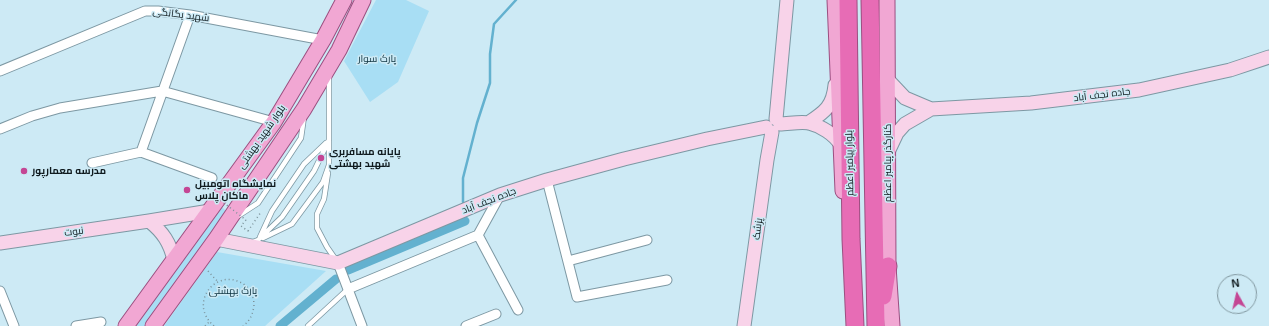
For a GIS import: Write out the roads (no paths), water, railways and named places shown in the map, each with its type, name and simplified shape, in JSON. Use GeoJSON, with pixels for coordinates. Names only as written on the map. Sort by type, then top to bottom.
{"type":"FeatureCollection","features":[{"type":"Feature","properties":{"kind":"highway","name":"بلوار پیامبر اعظم"},"geometry":{"type":"LineString","coordinates":[[848,0],[851,239],[855,326]]}},
{"type":"Feature","properties":{"kind":"highway"},"geometry":{"type":"LineString","coordinates":[[870,0],[877,326]]}},
{"type":"Feature","properties":{"kind":"highway"},"geometry":{"type":"LineString","coordinates":[[877,326],[888,266]]}},
{"type":"Feature","properties":{"kind":"main road","name":"بلوار شهید بهشتی"},"geometry":{"type":"LineString","coordinates":[[126,326],[274,122],[323,40],[344,0]]}},
{"type":"Feature","properties":{"kind":"main road","name":"بلوار شهید بهشتی"},"geometry":{"type":"LineString","coordinates":[[153,326],[198,264],[304,108],[339,50],[363,0]]}},
{"type":"Feature","properties":{"kind":"main road"},"geometry":{"type":"LineString","coordinates":[[835,0],[840,145],[844,199],[851,239]]}},
{"type":"Feature","properties":{"kind":"main road","name":"کنارگذر پیامبر اعظم"},"geometry":{"type":"LineString","coordinates":[[887,0],[888,266],[892,326]]}},
{"type":"Feature","properties":{"kind":"street","name":"پزشک"},"geometry":{"type":"LineString","coordinates":[[744,326],[773,126],[787,0]]}},
{"type":"Feature","properties":{"kind":"street","name":"شهید یگانگی"},"geometry":{"type":"LineString","coordinates":[[0,71],[144,11],[158,11],[190,15],[323,40]]}},
{"type":"Feature","properties":{"kind":"street"},"geometry":{"type":"LineString","coordinates":[[142,152],[162,91],[190,15]]}},
{"type":"Feature","properties":{"kind":"street","name":"جاده نجف آباد"},"geometry":{"type":"LineString","coordinates":[[931,109],[1031,104],[1139,90],[1230,70],[1269,56]]}},
{"type":"Feature","properties":{"kind":"street"},"geometry":{"type":"LineString","coordinates":[[808,122],[828,108],[833,100],[837,67]]}},
{"type":"Feature","properties":{"kind":"street"},"geometry":{"type":"LineString","coordinates":[[888,80],[905,98],[931,109]]}},
{"type":"Feature","properties":{"kind":"street"},"geometry":{"type":"LineString","coordinates":[[0,129],[32,116],[60,108],[162,91],[274,122]]}},
{"type":"Feature","properties":{"kind":"street"},"geometry":{"type":"LineString","coordinates":[[888,152],[897,133],[905,124],[931,109]]}},
{"type":"Feature","properties":{"kind":"street","name":"جاده نجف آباد"},"geometry":{"type":"LineString","coordinates":[[338,263],[500,195],[547,180],[706,139],[773,126],[808,122]]}},
{"type":"Feature","properties":{"kind":"street"},"geometry":{"type":"LineString","coordinates":[[808,122],[827,131],[837,139],[840,145]]}},
{"type":"Feature","properties":{"kind":"street"},"geometry":{"type":"LineString","coordinates":[[92,163],[142,152],[212,178]]}},
{"type":"Feature","properties":{"kind":"street"},"geometry":{"type":"LineString","coordinates":[[547,180],[577,297],[667,280]]}},
{"type":"Feature","properties":{"kind":"street"},"geometry":{"type":"LineString","coordinates":[[348,289],[478,235],[500,195]]}},
{"type":"Feature","properties":{"kind":"street","name":"نبوت"},"geometry":{"type":"LineString","coordinates":[[0,243],[149,222],[210,211]]}},
{"type":"Feature","properties":{"kind":"street"},"geometry":{"type":"LineString","coordinates":[[149,222],[166,238],[172,249],[174,260]]}},
{"type":"Feature","properties":{"kind":"street"},"geometry":{"type":"LineString","coordinates":[[220,232],[245,244],[338,263],[362,326]]}},
{"type":"Feature","properties":{"kind":"street"},"geometry":{"type":"LineString","coordinates":[[478,235],[518,310]]}},
{"type":"Feature","properties":{"kind":"street"},"geometry":{"type":"LineString","coordinates":[[568,261],[647,240]]}},
{"type":"Feature","properties":{"kind":"street"},"geometry":{"type":"LineString","coordinates":[[0,291],[3,306],[14,326]]}},
{"type":"Feature","properties":{"kind":"street"},"geometry":{"type":"LineString","coordinates":[[466,326],[496,314]]}},
{"type":"Feature","properties":{"kind":"street"},"geometry":{"type":"LineString","coordinates":[[76,326],[102,322]]}},
{"type":"Feature","properties":{"kind":"lane"},"geometry":{"type":"LineString","coordinates":[[329,67],[329,165],[324,199],[317,214],[317,228],[327,247],[338,263]]}},
{"type":"Feature","properties":{"kind":"lane"},"geometry":{"type":"LineString","coordinates":[[258,240],[272,211],[304,164],[329,140]]}},
{"type":"Feature","properties":{"kind":"lane"},"geometry":{"type":"LineString","coordinates":[[258,240],[282,217],[314,171],[329,140]]}},
{"type":"Feature","properties":{"kind":"lane"},"geometry":{"type":"LineString","coordinates":[[245,244],[258,240],[292,224],[323,182],[329,165]]}},
{"type":"Feature","properties":{"kind":"lane"},"geometry":{"type":"LineString","coordinates":[[308,326],[348,289]]}},
{"type":"Feature","properties":{"kind":"waterway"},"geometry":{"type":"LineString","coordinates":[[463,202],[463,178],[477,123],[490,83],[490,54],[494,24],[516,0]]}},
{"type":"Feature","properties":{"kind":"waterway"},"geometry":{"type":"LineString","coordinates":[[348,270],[465,221]]}},
{"type":"Feature","properties":{"kind":"waterway"},"geometry":{"type":"LineString","coordinates":[[280,326],[336,279]]}},
{"type":"Feature","properties":{"kind":"place","name":"پایانه مسافربری شهید بهشتی"},"geometry":{"type":"Point","coordinates":[321,158]}},
{"type":"Feature","properties":{"kind":"place","name":"مدرسه معمارپور"},"geometry":{"type":"Point","coordinates":[24,171]}},
{"type":"Feature","properties":{"kind":"place","name":"نمایشگاه اتومبیل ماکان پلاس"},"geometry":{"type":"Point","coordinates":[187,190]}},
{"type":"Feature","properties":{"kind":"park label","name":"پارک سوار"},"geometry":{"type":"Point","coordinates":[377,59]}},
{"type":"Feature","properties":{"kind":"park label","name":"پارک بهشتی"},"geometry":{"type":"Point","coordinates":[233,291]}}]}
